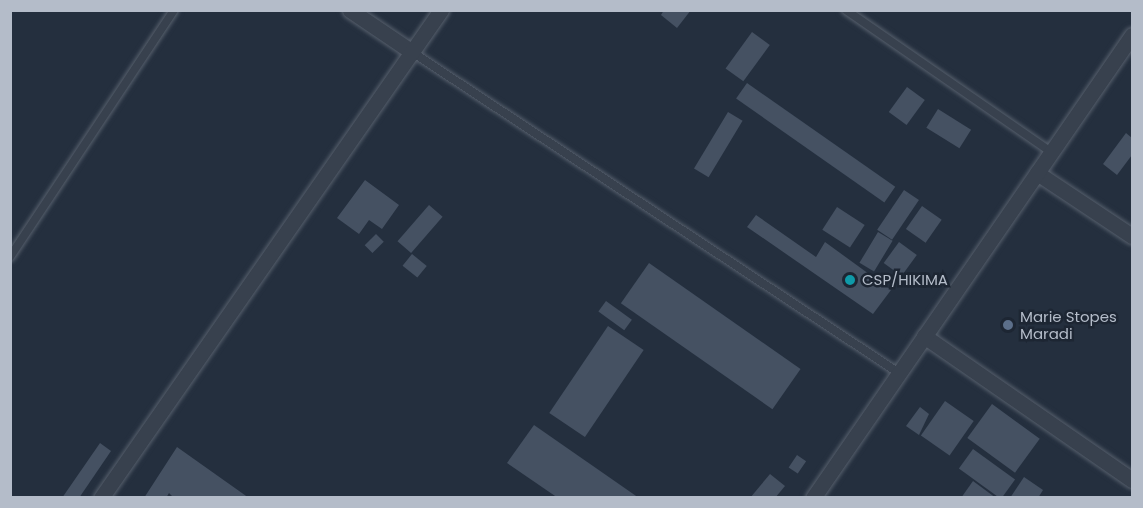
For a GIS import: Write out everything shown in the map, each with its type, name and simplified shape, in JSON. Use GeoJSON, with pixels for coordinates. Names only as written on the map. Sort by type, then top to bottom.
{"type":"FeatureCollection","features":[{"type":"Feature","properties":{"kind":"street"},"geometry":{"type":"LineString","coordinates":[[350,10],[412,52]]}},
{"type":"Feature","properties":{"kind":"street"},"geometry":{"type":"LineString","coordinates":[[101,498],[441,10]]}},
{"type":"Feature","properties":{"kind":"street"},"geometry":{"type":"LineString","coordinates":[[813,498],[1132,35]]}},
{"type":"Feature","properties":{"kind":"street"},"geometry":{"type":"LineString","coordinates":[[1037,172],[1132,236]]}},
{"type":"Feature","properties":{"kind":"street"},"geometry":{"type":"LineString","coordinates":[[924,336],[1132,480]]}},
{"type":"Feature","properties":{"kind":"lane"},"geometry":{"type":"LineString","coordinates":[[10,256],[174,10]]}},
{"type":"Feature","properties":{"kind":"lane"},"geometry":{"type":"LineString","coordinates":[[846,10],[1051,152]]}},
{"type":"Feature","properties":{"kind":"lane"},"geometry":{"type":"LineString","coordinates":[[412,52],[899,373]]}},
{"type":"Feature","properties":{"kind":"building"},"geometry":{"type":"Polygon","coordinates":[[[664,10],[691,10],[677,28],[661,15],[664,10]]]}},
{"type":"Feature","properties":{"kind":"building"},"geometry":{"type":"Polygon","coordinates":[[[752,32],[770,45],[743,81],[726,68],[752,32]]]}},
{"type":"Feature","properties":{"kind":"building"},"geometry":{"type":"Polygon","coordinates":[[[747,83],[895,187],[884,202],[736,99],[747,83]]]}},
{"type":"Feature","properties":{"kind":"building"},"geometry":{"type":"Polygon","coordinates":[[[907,87],[925,100],[907,125],[889,112],[907,87]]]}},
{"type":"Feature","properties":{"kind":"building"},"geometry":{"type":"Polygon","coordinates":[[[938,109],[971,130],[959,148],[926,128],[938,109]]]}},
{"type":"Feature","properties":{"kind":"building"},"geometry":{"type":"Polygon","coordinates":[[[728,112],[743,121],[709,177],[694,169],[728,112]]]}},
{"type":"Feature","properties":{"kind":"building"},"geometry":{"type":"Polygon","coordinates":[[[1126,133],[1132,138],[1132,155],[1117,175],[1103,164],[1126,133]]]}},
{"type":"Feature","properties":{"kind":"building"},"geometry":{"type":"Polygon","coordinates":[[[365,180],[399,205],[382,229],[369,220],[359,234],[337,218],[365,180]]]}},
{"type":"Feature","properties":{"kind":"building"},"geometry":{"type":"Polygon","coordinates":[[[904,190],[919,200],[892,240],[877,230],[904,190]]]}},
{"type":"Feature","properties":{"kind":"building"},"geometry":{"type":"Polygon","coordinates":[[[429,205],[443,217],[411,253],[398,241],[429,205]]]}},
{"type":"Feature","properties":{"kind":"building"},"geometry":{"type":"Polygon","coordinates":[[[922,206],[942,220],[926,243],[906,229],[922,206]]]}},
{"type":"Feature","properties":{"kind":"building"},"geometry":{"type":"Polygon","coordinates":[[[837,207],[865,225],[850,248],[822,230],[837,207]]]}},
{"type":"Feature","properties":{"kind":"building","name":"CSP/HIKIMA"},"geometry":{"type":"Polygon","coordinates":[[[756,215],[816,257],[825,242],[891,290],[873,314],[747,227],[756,215]]]}},
{"type":"Feature","properties":{"kind":"building"},"geometry":{"type":"Polygon","coordinates":[[[878,232],[893,241],[874,272],[859,263],[878,232]]]}},
{"type":"Feature","properties":{"kind":"building"},"geometry":{"type":"Polygon","coordinates":[[[376,234],[384,242],[372,253],[365,245],[376,234]]]}},
{"type":"Feature","properties":{"kind":"building"},"geometry":{"type":"Polygon","coordinates":[[[899,242],[917,255],[902,276],[884,263],[899,242]]]}},
{"type":"Feature","properties":{"kind":"building"},"geometry":{"type":"Polygon","coordinates":[[[412,254],[427,266],[417,278],[403,266],[412,254]]]}},
{"type":"Feature","properties":{"kind":"building"},"geometry":{"type":"Polygon","coordinates":[[[649,263],[801,369],[772,409],[621,303],[649,263]]]}},
{"type":"Feature","properties":{"kind":"building"},"geometry":{"type":"Polygon","coordinates":[[[606,301],[632,320],[624,330],[598,312],[606,301]]]}},
{"type":"Feature","properties":{"kind":"building"},"geometry":{"type":"Polygon","coordinates":[[[608,326],[644,350],[585,437],[549,413],[608,326]]]}},
{"type":"Feature","properties":{"kind":"building"},"geometry":{"type":"Polygon","coordinates":[[[945,401],[974,421],[950,455],[921,435],[945,401]]]}},
{"type":"Feature","properties":{"kind":"building"},"geometry":{"type":"Polygon","coordinates":[[[992,404],[1040,439],[1015,473],[967,438],[992,404]]]}},
{"type":"Feature","properties":{"kind":"building"},"geometry":{"type":"Polygon","coordinates":[[[920,407],[929,414],[919,435],[906,426],[920,407]]]}},
{"type":"Feature","properties":{"kind":"building"},"geometry":{"type":"Polygon","coordinates":[[[534,425],[639,498],[558,498],[507,463],[534,425]]]}},
{"type":"Feature","properties":{"kind":"building"},"geometry":{"type":"Polygon","coordinates":[[[100,443],[111,451],[79,498],[62,498],[100,443]]]}},
{"type":"Feature","properties":{"kind":"building"},"geometry":{"type":"Polygon","coordinates":[[[177,447],[249,498],[174,498],[169,493],[166,498],[144,498],[177,447]]]}},
{"type":"Feature","properties":{"kind":"building"},"geometry":{"type":"Polygon","coordinates":[[[973,449],[1015,480],[1000,498],[959,468],[973,449]]]}},
{"type":"Feature","properties":{"kind":"building"},"geometry":{"type":"Polygon","coordinates":[[[797,455],[806,461],[798,474],[789,467],[797,455]]]}},
{"type":"Feature","properties":{"kind":"building"},"geometry":{"type":"Polygon","coordinates":[[[770,474],[785,486],[775,498],[750,498],[770,474]]]}},
{"type":"Feature","properties":{"kind":"building"},"geometry":{"type":"Polygon","coordinates":[[[1024,477],[1043,490],[1038,498],[1010,498],[1024,477]]]}},
{"type":"Feature","properties":{"kind":"building"},"geometry":{"type":"Polygon","coordinates":[[[973,481],[996,498],[961,498],[973,481]]]}},
{"type":"Feature","properties":{"kind":"place","name":"CSP/HIKIMA"},"geometry":{"type":"Point","coordinates":[850,280]}},
{"type":"Feature","properties":{"kind":"place","name":"Marie Stopes Maradi"},"geometry":{"type":"Point","coordinates":[1008,325]}}]}
